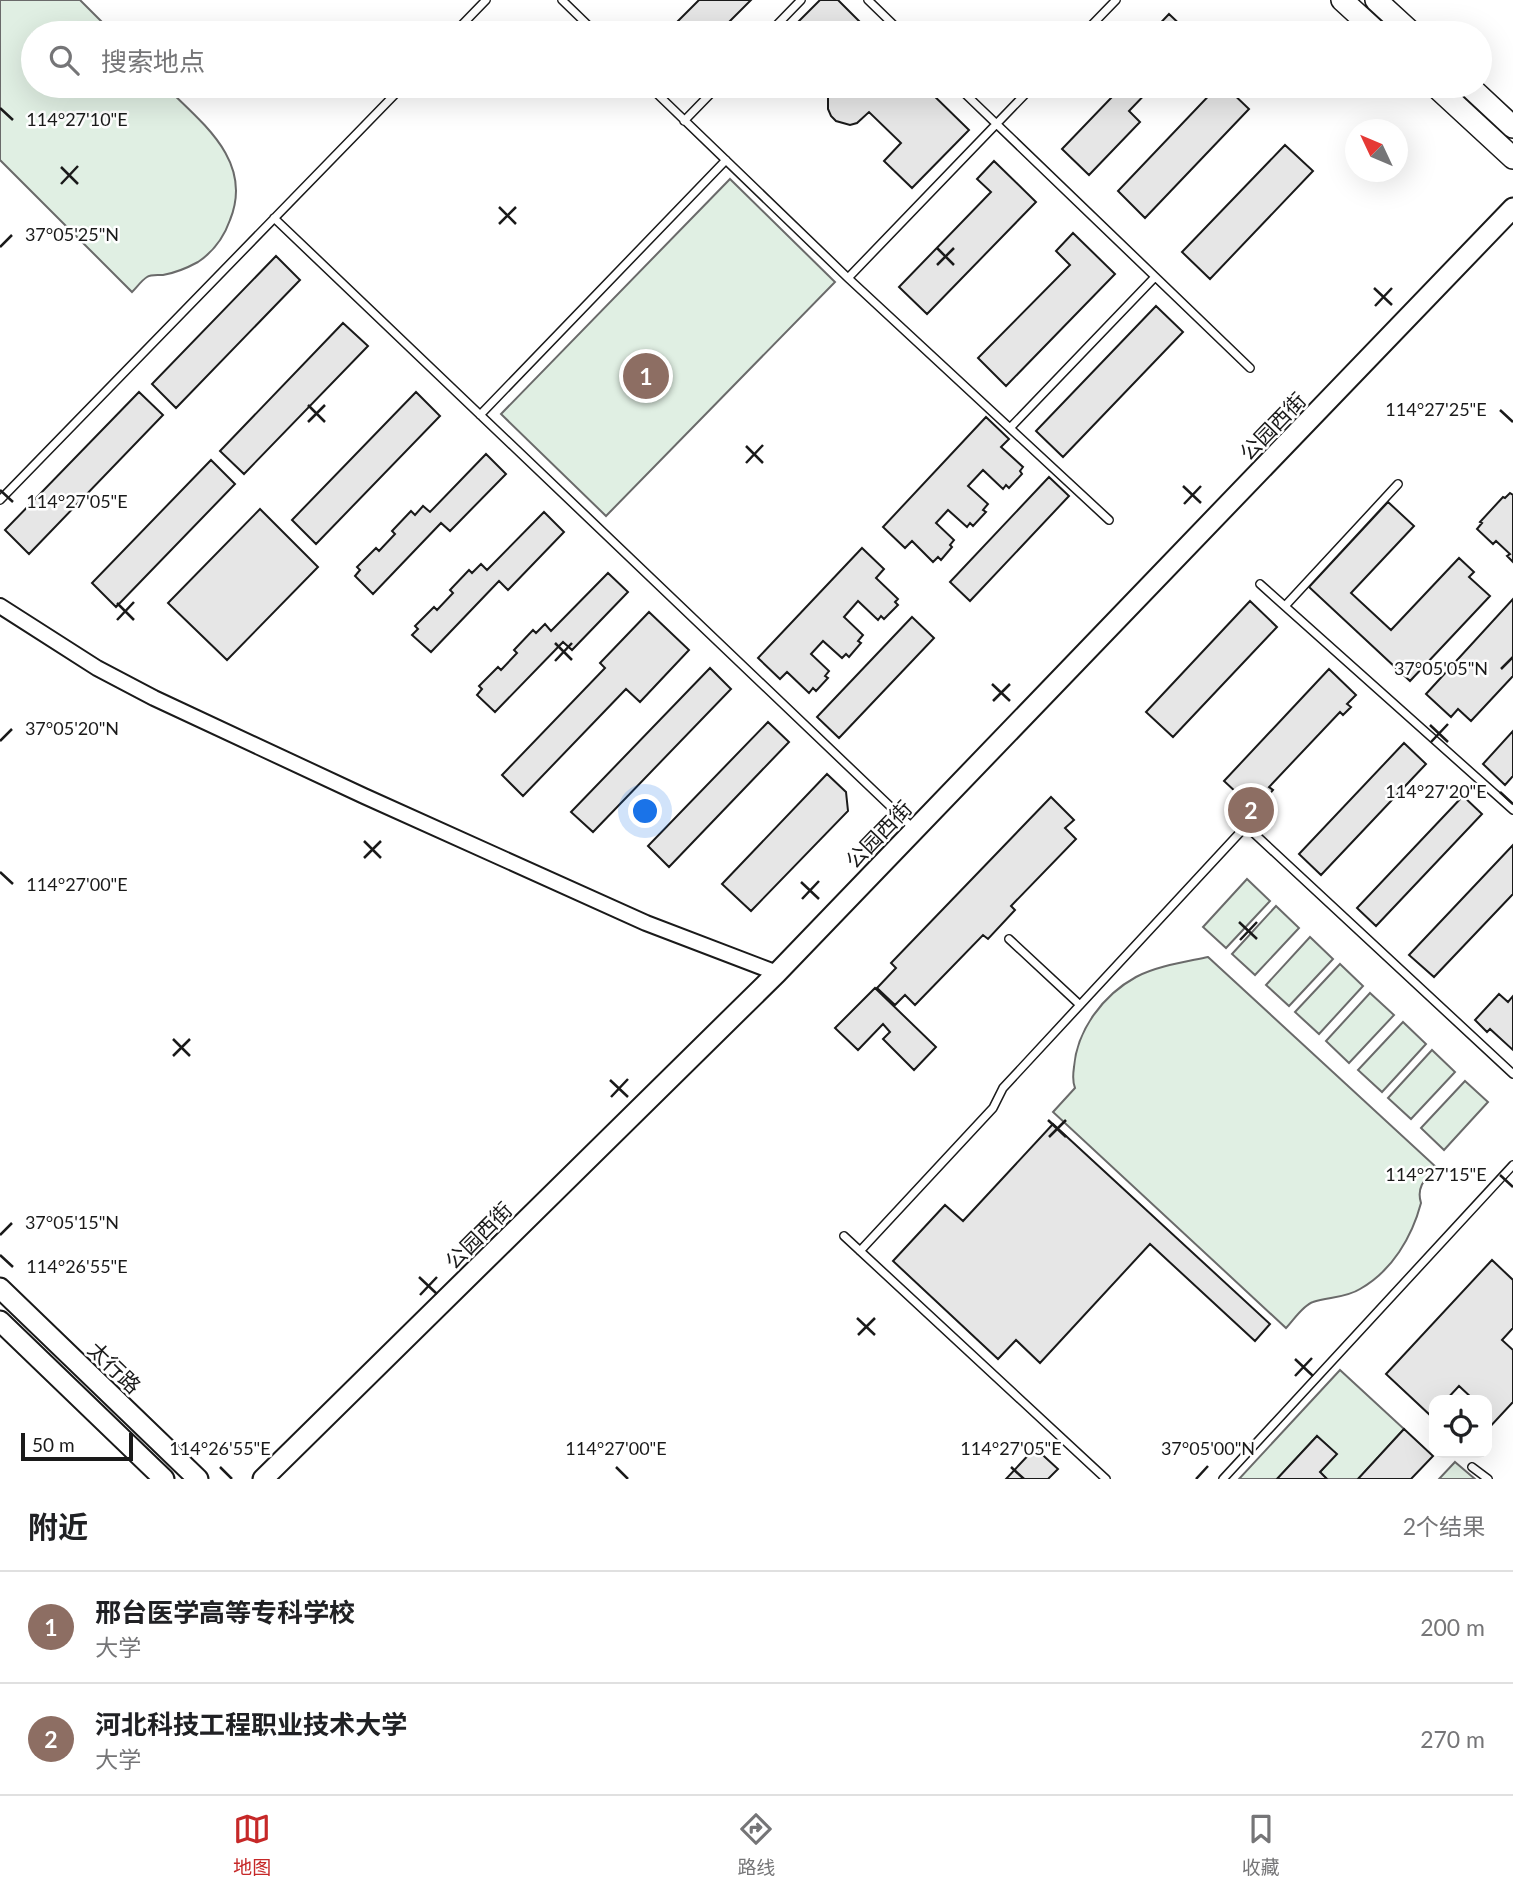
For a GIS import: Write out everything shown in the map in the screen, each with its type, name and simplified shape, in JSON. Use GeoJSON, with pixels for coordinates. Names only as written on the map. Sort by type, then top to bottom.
{"type":"FeatureCollection","features":[{"type":"Feature","properties":{"kind":"main road"},"geometry":{"type":"LineString","coordinates":[[1342,0],[1365,21]]}},
{"type":"Feature","properties":{"kind":"main road"},"geometry":{"type":"LineString","coordinates":[[1376,0],[1399,21]]}},
{"type":"Feature","properties":{"kind":"main road"},"geometry":{"type":"LineString","coordinates":[[1448,98],[1513,158]]}},
{"type":"Feature","properties":{"kind":"main road"},"geometry":{"type":"LineString","coordinates":[[1482,98],[1513,127]]}},
{"type":"Feature","properties":{"kind":"street","name":"公园西街"},"geometry":{"type":"LineString","coordinates":[[263,1479],[777,973],[1513,208]]}},
{"type":"Feature","properties":{"kind":"street"},"geometry":{"type":"LineString","coordinates":[[0,606],[97,668],[153,698],[646,923],[777,973]]}},
{"type":"Feature","properties":{"kind":"street","name":"太行路"},"geometry":{"type":"LineString","coordinates":[[0,1288],[198,1479]]}},
{"type":"Feature","properties":{"kind":"street"},"geometry":{"type":"LineString","coordinates":[[0,1321],[164,1479]]}},
{"type":"Feature","properties":{"kind":"lane"},"geometry":{"type":"LineString","coordinates":[[466,21],[486,0]]}},
{"type":"Feature","properties":{"kind":"lane"},"geometry":{"type":"LineString","coordinates":[[562,0],[584,21]]}},
{"type":"Feature","properties":{"kind":"lane"},"geometry":{"type":"LineString","coordinates":[[781,21],[801,0]]}},
{"type":"Feature","properties":{"kind":"lane"},"geometry":{"type":"LineString","coordinates":[[868,0],[890,21]]}},
{"type":"Feature","properties":{"kind":"lane"},"geometry":{"type":"LineString","coordinates":[[1096,21],[1116,0]]}},
{"type":"Feature","properties":{"kind":"lane"},"geometry":{"type":"LineString","coordinates":[[0,500],[391,98]]}},
{"type":"Feature","properties":{"kind":"lane"},"geometry":{"type":"LineString","coordinates":[[661,98],[848,278],[1109,520]]}},
{"type":"Feature","properties":{"kind":"lane"},"geometry":{"type":"LineString","coordinates":[[684,121],[706,98]]}},
{"type":"Feature","properties":{"kind":"lane"},"geometry":{"type":"LineString","coordinates":[[969,98],[1250,368]]}},
{"type":"Feature","properties":{"kind":"lane"},"geometry":{"type":"LineString","coordinates":[[848,278],[1021,98]]}},
{"type":"Feature","properties":{"kind":"lane"},"geometry":{"type":"LineString","coordinates":[[480,415],[726,160]]}},
{"type":"Feature","properties":{"kind":"lane"},"geometry":{"type":"LineString","coordinates":[[274,218],[914,830]]}},
{"type":"Feature","properties":{"kind":"lane"},"geometry":{"type":"LineString","coordinates":[[1010,428],[1155,277]]}},
{"type":"Feature","properties":{"kind":"lane"},"geometry":{"type":"LineString","coordinates":[[1285,607],[1398,484]]}},
{"type":"Feature","properties":{"kind":"lane"},"geometry":{"type":"LineString","coordinates":[[1260,584],[1513,810]]}},
{"type":"Feature","properties":{"kind":"lane"},"geometry":{"type":"LineString","coordinates":[[860,1251],[993,1108],[1003,1087],[1246,826],[1513,1074]]}},
{"type":"Feature","properties":{"kind":"lane"},"geometry":{"type":"LineString","coordinates":[[1009,939],[1080,1005]]}},
{"type":"Feature","properties":{"kind":"lane"},"geometry":{"type":"LineString","coordinates":[[1223,1479],[1513,1165]]}},
{"type":"Feature","properties":{"kind":"lane"},"geometry":{"type":"LineString","coordinates":[[844,1236],[1106,1479]]}},
{"type":"Feature","properties":{"kind":"lane"},"geometry":{"type":"LineString","coordinates":[[1472,1467],[1488,1479]]}},
{"type":"Feature","properties":{"kind":"green space"},"geometry":{"type":"Polygon","coordinates":[[[0,0],[80,0],[101,21],[21,21],[21,98],[177,98],[208,129],[230,161],[235,179],[236,199],[225,232],[203,258],[176,272],[149,276],[132,292],[0,160],[0,0]]]}},
{"type":"Feature","properties":{"kind":"green space"},"geometry":{"type":"Polygon","coordinates":[[[730,179],[835,282],[606,516],[501,414],[730,179]]]}},
{"type":"Feature","properties":{"kind":"green space"},"geometry":{"type":"Polygon","coordinates":[[[1247,879],[1270,901],[1226,948],[1203,927],[1247,879]]]}},
{"type":"Feature","properties":{"kind":"green space"},"geometry":{"type":"Polygon","coordinates":[[[1276,906],[1299,928],[1255,975],[1232,954],[1276,906]]]}},
{"type":"Feature","properties":{"kind":"green space"},"geometry":{"type":"Polygon","coordinates":[[[1310,937],[1333,959],[1289,1006],[1266,985],[1310,937]]]}},
{"type":"Feature","properties":{"kind":"green space"},"geometry":{"type":"Polygon","coordinates":[[[1208,957],[1436,1167],[1421,1188],[1421,1203],[1406,1240],[1382,1273],[1355,1292],[1309,1304],[1286,1328],[1053,1112],[1075,1088],[1073,1072],[1080,1040],[1094,1015],[1113,993],[1144,973],[1208,957]]]}},
{"type":"Feature","properties":{"kind":"green space"},"geometry":{"type":"Polygon","coordinates":[[[1340,964],[1363,986],[1319,1034],[1295,1012],[1340,964]]]}},
{"type":"Feature","properties":{"kind":"green space"},"geometry":{"type":"Polygon","coordinates":[[[1370,993],[1394,1015],[1349,1063],[1326,1041],[1370,993]]]}},
{"type":"Feature","properties":{"kind":"green space"},"geometry":{"type":"Polygon","coordinates":[[[1403,1022],[1426,1044],[1382,1092],[1358,1070],[1403,1022]]]}},
{"type":"Feature","properties":{"kind":"green space"},"geometry":{"type":"Polygon","coordinates":[[[1432,1050],[1455,1072],[1411,1119],[1388,1098],[1432,1050]]]}},
{"type":"Feature","properties":{"kind":"green space"},"geometry":{"type":"Polygon","coordinates":[[[1465,1081],[1488,1102],[1444,1150],[1421,1128],[1465,1081]]]}},
{"type":"Feature","properties":{"kind":"green space"},"geometry":{"type":"Polygon","coordinates":[[[1340,1370],[1404,1429],[1358,1479],[1327,1479],[1320,1472],[1336,1454],[1317,1436],[1277,1479],[1239,1479],[1340,1370]]]}},
{"type":"Feature","properties":{"kind":"green space"},"geometry":{"type":"Polygon","coordinates":[[[1455,1462],[1475,1479],[1439,1479],[1455,1462]]]}},
{"type":"Feature","properties":{"kind":"building"},"geometry":{"type":"Polygon","coordinates":[[[699,0],[751,0],[730,21],[678,21],[699,0]]]}},
{"type":"Feature","properties":{"kind":"building"},"geometry":{"type":"Polygon","coordinates":[[[820,0],[838,0],[859,21],[799,21],[820,0]]]}},
{"type":"Feature","properties":{"kind":"building"},"geometry":{"type":"Polygon","coordinates":[[[1169,14],[1176,21],[1162,21],[1169,14]]]}},
{"type":"Feature","properties":{"kind":"building"},"geometry":{"type":"Polygon","coordinates":[[[828,98],[936,98],[969,130],[912,188],[884,161],[901,143],[869,112],[857,123],[850,125],[836,121],[828,109],[828,98]]]}},
{"type":"Feature","properties":{"kind":"building"},"geometry":{"type":"Polygon","coordinates":[[[1111,98],[1141,98],[1129,111],[1140,122],[1089,175],[1062,149],[1111,98]]]}},
{"type":"Feature","properties":{"kind":"building"},"geometry":{"type":"Polygon","coordinates":[[[1207,98],[1238,98],[1249,109],[1145,218],[1118,191],[1207,98]]]}},
{"type":"Feature","properties":{"kind":"building"},"geometry":{"type":"Polygon","coordinates":[[[1285,145],[1313,171],[1210,279],[1182,252],[1285,145]]]}},
{"type":"Feature","properties":{"kind":"building"},"geometry":{"type":"Polygon","coordinates":[[[994,161],[1036,202],[927,314],[899,287],[991,192],[977,179],[994,161]]]}},
{"type":"Feature","properties":{"kind":"building"},"geometry":{"type":"Polygon","coordinates":[[[1073,233],[1115,274],[1006,386],[978,358],[1070,265],[1056,251],[1073,233]]]}},
{"type":"Feature","properties":{"kind":"building"},"geometry":{"type":"Polygon","coordinates":[[[276,256],[300,280],[176,408],[152,384],[276,256]]]}},
{"type":"Feature","properties":{"kind":"building"},"geometry":{"type":"Polygon","coordinates":[[[1156,306],[1183,332],[1063,457],[1036,431],[1156,306]]]}},
{"type":"Feature","properties":{"kind":"building"},"geometry":{"type":"Polygon","coordinates":[[[343,323],[368,346],[244,474],[220,451],[343,323]]]}},
{"type":"Feature","properties":{"kind":"building"},"geometry":{"type":"Polygon","coordinates":[[[139,392],[163,415],[29,554],[5,530],[139,392]]]}},
{"type":"Feature","properties":{"kind":"building"},"geometry":{"type":"Polygon","coordinates":[[[416,392],[440,416],[316,544],[292,520],[416,392]]]}},
{"type":"Feature","properties":{"kind":"building"},"geometry":{"type":"Polygon","coordinates":[[[986,417],[1009,439],[1001,447],[1023,467],[1020,471],[1022,474],[1009,488],[1006,485],[1003,489],[983,470],[968,486],[988,504],[983,510],[986,512],[973,526],[970,523],[967,527],[948,510],[936,523],[954,540],[950,545],[952,547],[941,560],[938,557],[933,562],[912,541],[905,548],[883,527],[986,417]]]}},
{"type":"Feature","properties":{"kind":"building"},"geometry":{"type":"Polygon","coordinates":[[[486,454],[506,474],[450,531],[441,523],[373,594],[355,576],[360,570],[357,567],[376,548],[379,551],[395,534],[392,531],[411,511],[415,515],[423,506],[430,512],[486,454]]]}},
{"type":"Feature","properties":{"kind":"building"},"geometry":{"type":"Polygon","coordinates":[[[211,460],[235,484],[116,607],[92,583],[211,460]]]}},
{"type":"Feature","properties":{"kind":"building"},"geometry":{"type":"Polygon","coordinates":[[[1049,477],[1069,496],[970,601],[950,582],[1049,477]]]}},
{"type":"Feature","properties":{"kind":"building"},"geometry":{"type":"Polygon","coordinates":[[[1510,493],[1513,495],[1513,562],[1507,556],[1510,554],[1496,541],[1493,544],[1477,529],[1482,523],[1480,522],[1510,493]]]}},
{"type":"Feature","properties":{"kind":"building"},"geometry":{"type":"Polygon","coordinates":[[[1388,502],[1414,526],[1351,593],[1391,630],[1459,558],[1474,572],[1469,577],[1490,596],[1410,681],[1309,587],[1388,502]]]}},
{"type":"Feature","properties":{"kind":"building"},"geometry":{"type":"Polygon","coordinates":[[[260,509],[318,567],[227,660],[168,603],[260,509]]]}},
{"type":"Feature","properties":{"kind":"building"},"geometry":{"type":"Polygon","coordinates":[[[544,512],[564,532],[508,590],[499,581],[431,652],[412,635],[418,629],[415,626],[434,607],[437,610],[453,593],[450,590],[469,570],[472,573],[481,564],[487,570],[544,512]]]}},
{"type":"Feature","properties":{"kind":"building"},"geometry":{"type":"Polygon","coordinates":[[[862,548],[884,569],[876,578],[898,599],[895,602],[898,605],[884,619],[881,616],[878,620],[858,601],[844,617],[863,635],[858,641],[861,643],[849,657],[846,654],[842,658],[823,641],[811,654],[829,671],[825,676],[828,678],[816,691],[813,688],[809,693],[787,672],[780,679],[758,658],[862,548]]]}},
{"type":"Feature","properties":{"kind":"building"},"geometry":{"type":"Polygon","coordinates":[[[608,573],[628,592],[572,650],[563,642],[495,712],[477,695],[482,689],[479,686],[498,667],[501,670],[517,653],[514,650],[533,630],[536,633],[545,624],[551,631],[608,573]]]}},
{"type":"Feature","properties":{"kind":"building"},"geometry":{"type":"Polygon","coordinates":[[[1513,599],[1513,676],[1471,721],[1458,709],[1451,717],[1426,694],[1513,599]]]}},
{"type":"Feature","properties":{"kind":"building"},"geometry":{"type":"Polygon","coordinates":[[[1250,601],[1277,627],[1173,737],[1146,712],[1250,601]]]}},
{"type":"Feature","properties":{"kind":"building"},"geometry":{"type":"Polygon","coordinates":[[[649,612],[689,650],[640,702],[626,689],[523,796],[502,775],[605,668],[600,663],[649,612]]]}},
{"type":"Feature","properties":{"kind":"building"},"geometry":{"type":"Polygon","coordinates":[[[912,617],[934,638],[839,738],[817,717],[912,617]]]}},
{"type":"Feature","properties":{"kind":"building"},"geometry":{"type":"Polygon","coordinates":[[[710,668],[731,689],[593,832],[571,812],[710,668]]]}},
{"type":"Feature","properties":{"kind":"building"},"geometry":{"type":"Polygon","coordinates":[[[1329,669],[1356,695],[1347,704],[1351,707],[1343,715],[1340,712],[1269,787],[1273,790],[1265,799],[1262,795],[1251,806],[1224,781],[1329,669]]]}},
{"type":"Feature","properties":{"kind":"building"},"geometry":{"type":"Polygon","coordinates":[[[768,722],[789,742],[669,867],[648,846],[768,722]]]}},
{"type":"Feature","properties":{"kind":"building"},"geometry":{"type":"Polygon","coordinates":[[[1513,731],[1513,776],[1505,785],[1483,764],[1513,731]]]}},
{"type":"Feature","properties":{"kind":"building"},"geometry":{"type":"Polygon","coordinates":[[[1404,743],[1426,764],[1321,875],[1299,854],[1404,743]]]}},
{"type":"Feature","properties":{"kind":"building"},"geometry":{"type":"Polygon","coordinates":[[[827,774],[846,792],[848,811],[751,911],[722,884],[827,774]]]}},
{"type":"Feature","properties":{"kind":"building"},"geometry":{"type":"Polygon","coordinates":[[[1463,796],[1482,814],[1376,926],[1357,908],[1463,796]]]}},
{"type":"Feature","properties":{"kind":"building"},"geometry":{"type":"Polygon","coordinates":[[[1051,797],[1074,820],[1065,828],[1076,839],[1011,906],[1015,910],[988,939],[983,935],[915,1005],[905,995],[895,1005],[877,988],[896,968],[891,963],[1051,797]]]}},
{"type":"Feature","properties":{"kind":"building"},"geometry":{"type":"Polygon","coordinates":[[[1513,845],[1513,894],[1434,977],[1409,955],[1513,845]]]}},
{"type":"Feature","properties":{"kind":"building"},"geometry":{"type":"Polygon","coordinates":[[[875,988],[936,1047],[914,1070],[883,1039],[890,1032],[883,1024],[858,1050],[835,1028],[875,988]]]}},
{"type":"Feature","properties":{"kind":"building"},"geometry":{"type":"Polygon","coordinates":[[[1499,994],[1508,1002],[1513,996],[1513,1050],[1490,1029],[1487,1032],[1475,1020],[1499,994]]]}},
{"type":"Feature","properties":{"kind":"building"},"geometry":{"type":"Polygon","coordinates":[[[1053,1124],[1270,1324],[1255,1341],[1150,1244],[1040,1363],[1016,1340],[998,1359],[893,1261],[945,1205],[963,1221],[1053,1124]]]}},
{"type":"Feature","properties":{"kind":"building"},"geometry":{"type":"Polygon","coordinates":[[[1492,1260],[1513,1280],[1513,1328],[1502,1340],[1513,1350],[1513,1402],[1492,1425],[1492,1395],[1469,1395],[1459,1386],[1451,1395],[1429,1395],[1429,1414],[1386,1374],[1492,1260]]]}},
{"type":"Feature","properties":{"kind":"building"},"geometry":{"type":"Polygon","coordinates":[[[1404,1429],[1429,1452],[1431,1458],[1411,1479],[1358,1479],[1404,1429]]]}},
{"type":"Feature","properties":{"kind":"building"},"geometry":{"type":"Polygon","coordinates":[[[1317,1436],[1337,1454],[1320,1472],[1327,1479],[1277,1479],[1317,1436]]]}},
{"type":"Feature","properties":{"kind":"building"},"geometry":{"type":"Polygon","coordinates":[[[1035,1448],[1058,1469],[1048,1479],[1006,1479],[1035,1448]]]}},
{"type":"Feature","properties":{"kind":"place","name":"邢台医学高等专科学校"},"geometry":{"type":"Point","coordinates":[646,376]}},
{"type":"Feature","properties":{"kind":"place","name":"河北科技工程职业技术大学"},"geometry":{"type":"Point","coordinates":[1251,810]}}]}
